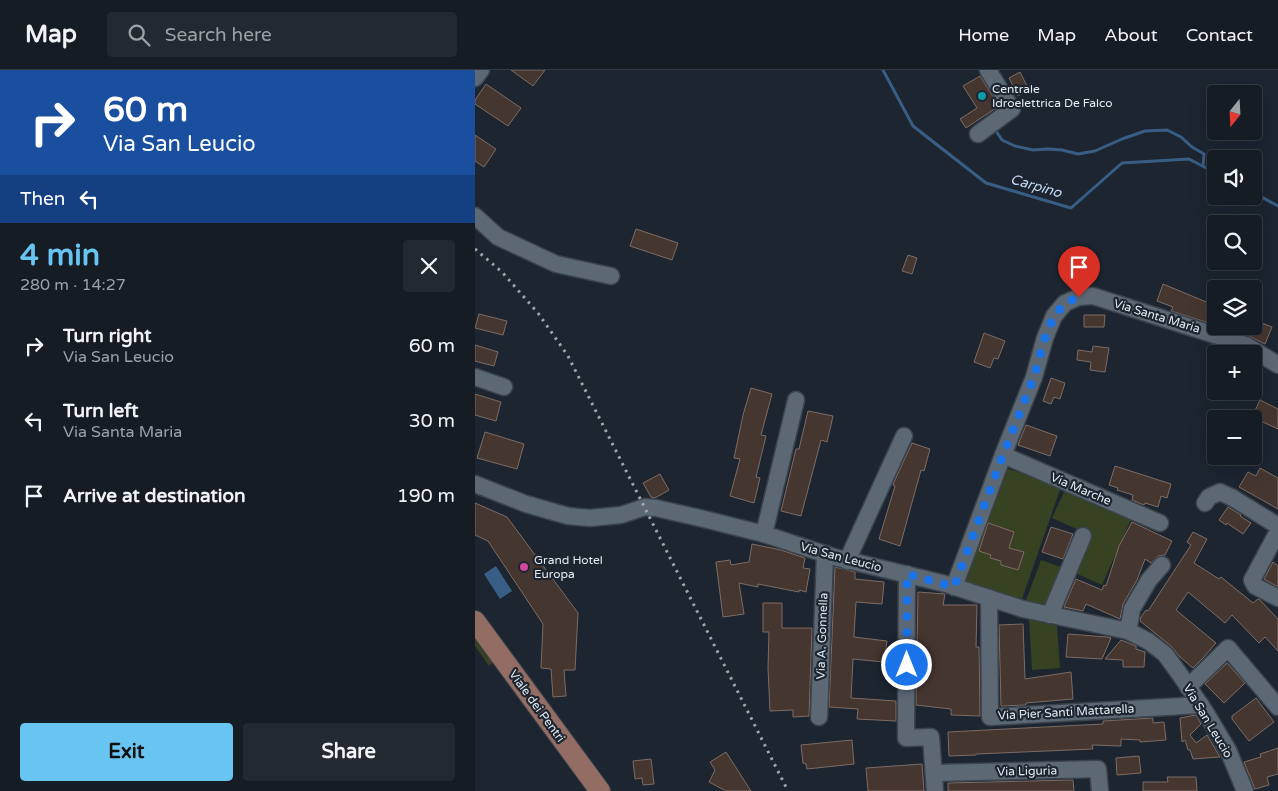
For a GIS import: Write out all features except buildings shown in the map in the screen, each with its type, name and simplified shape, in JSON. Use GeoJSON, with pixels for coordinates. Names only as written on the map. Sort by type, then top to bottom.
{"type":"FeatureCollection","features":[{"type":"Feature","properties":{"kind":"main road","name":"Viale dei Pentri"},"geometry":{"type":"LineString","coordinates":[[475,621],[600,791]]}},
{"type":"Feature","properties":{"kind":"street"},"geometry":{"type":"LineString","coordinates":[[475,78],[481,70]]}},
{"type":"Feature","properties":{"kind":"street"},"geometry":{"type":"LineString","coordinates":[[978,134],[1012,109],[988,70]]}},
{"type":"Feature","properties":{"kind":"street"},"geometry":{"type":"LineString","coordinates":[[475,216],[498,237],[556,264],[611,276]]}},
{"type":"Feature","properties":{"kind":"street","name":"Via Santa Maria"},"geometry":{"type":"LineString","coordinates":[[954,587],[1034,377],[1045,338],[1054,316],[1065,303],[1079,297],[1093,296],[1238,342],[1260,352],[1278,365]]}},
{"type":"Feature","properties":{"kind":"street"},"geometry":{"type":"LineString","coordinates":[[475,377],[503,386]]}},
{"type":"Feature","properties":{"kind":"street"},"geometry":{"type":"LineString","coordinates":[[764,534],[796,400]]}},
{"type":"Feature","properties":{"kind":"street"},"geometry":{"type":"LineString","coordinates":[[847,560],[904,436]]}},
{"type":"Feature","properties":{"kind":"street","name":"Via Marche"},"geometry":{"type":"LineString","coordinates":[[1003,455],[1160,523]]}},
{"type":"Feature","properties":{"kind":"street","name":"Via San Leucio"},"geometry":{"type":"LineString","coordinates":[[475,484],[526,504],[568,516],[590,518],[621,515],[645,507],[704,518],[764,534],[825,554],[954,587],[1023,610],[1128,631],[1148,641],[1165,654],[1201,705],[1228,750],[1245,791]]}},
{"type":"Feature","properties":{"kind":"street"},"geometry":{"type":"LineString","coordinates":[[1205,503],[1209,497],[1220,492],[1278,526]]}},
{"type":"Feature","properties":{"kind":"street"},"geometry":{"type":"LineString","coordinates":[[1278,535],[1253,580],[1255,586],[1278,598]]}},
{"type":"Feature","properties":{"kind":"street"},"geometry":{"type":"LineString","coordinates":[[1050,615],[1083,536]]}},
{"type":"Feature","properties":{"kind":"street","name":"Via A. Gonnella"},"geometry":{"type":"LineString","coordinates":[[819,717],[825,554]]}},
{"type":"Feature","properties":{"kind":"street"},"geometry":{"type":"LineString","coordinates":[[1128,631],[1132,609],[1149,580],[1162,565]]}},
{"type":"Feature","properties":{"kind":"street"},"geometry":{"type":"LineString","coordinates":[[907,574],[906,738],[931,737],[935,791]]}},
{"type":"Feature","properties":{"kind":"street","name":"Via Pier Santi Mattarella"},"geometry":{"type":"LineString","coordinates":[[989,598],[990,716],[1201,705]]}},
{"type":"Feature","properties":{"kind":"street"},"geometry":{"type":"LineString","coordinates":[[1188,687],[1228,648],[1278,707]]}},
{"type":"Feature","properties":{"kind":"street","name":"Via Liguria"},"geometry":{"type":"LineString","coordinates":[[934,773],[1098,769],[1100,791]]}},
{"type":"Feature","properties":{"kind":"green space"},"geometry":{"type":"Polygon","coordinates":[[[1000,466],[1061,487],[1020,605],[958,584],[1000,466]]]}},
{"type":"Feature","properties":{"kind":"green space"},"geometry":{"type":"Polygon","coordinates":[[[1066,488],[1132,517],[1102,585],[1073,572],[1090,535],[1052,518],[1066,488]]]}},
{"type":"Feature","properties":{"kind":"green space"},"geometry":{"type":"Polygon","coordinates":[[[1041,560],[1067,569],[1048,611],[1025,603],[1041,560]]]}},
{"type":"Feature","properties":{"kind":"green space"},"geometry":{"type":"Polygon","coordinates":[[[1029,619],[1057,626],[1060,668],[1032,670],[1029,619]]]}},
{"type":"Feature","properties":{"kind":"green space"},"geometry":{"type":"Polygon","coordinates":[[[475,638],[493,662],[489,666],[475,646],[475,638]]]}},
{"type":"Feature","properties":{"kind":"water"},"geometry":{"type":"Polygon","coordinates":[[[496,566],[512,591],[500,599],[484,574],[496,566]]]}},
{"type":"Feature","properties":{"kind":"waterway","name":"Carpino"},"geometry":{"type":"LineString","coordinates":[[883,70],[913,126],[986,183],[1071,208],[1122,163],[1189,159],[1207,168]]}},
{"type":"Feature","properties":{"kind":"waterway"},"geometry":{"type":"LineString","coordinates":[[994,128],[1002,140],[1015,146],[1033,150],[1062,150],[1078,154],[1095,151],[1145,131],[1167,130],[1181,137],[1192,147],[1204,154],[1203,166]]}},
{"type":"Feature","properties":{"kind":"waterway","name":"Carpino"},"geometry":{"type":"LineString","coordinates":[[1262,197],[1278,206]]}},
{"type":"Feature","properties":{"kind":"railway"},"geometry":{"type":"LineString","coordinates":[[475,249],[502,272],[538,313],[568,356],[788,791]]}},
{"type":"Feature","properties":{"kind":"place","name":"Centrale Idroelettrica De Falco"},"geometry":{"type":"Point","coordinates":[982,96]}},
{"type":"Feature","properties":{"kind":"place","name":"Grand Hotel Europa"},"geometry":{"type":"Point","coordinates":[524,567]}},
{"type":"Feature","properties":{"kind":"route"},"geometry":{"type":"LineString","coordinates":[[907,665],[907,574],[954,587],[1034,377],[1045,338],[1054,316],[1065,303],[1079,297]]}}]}
